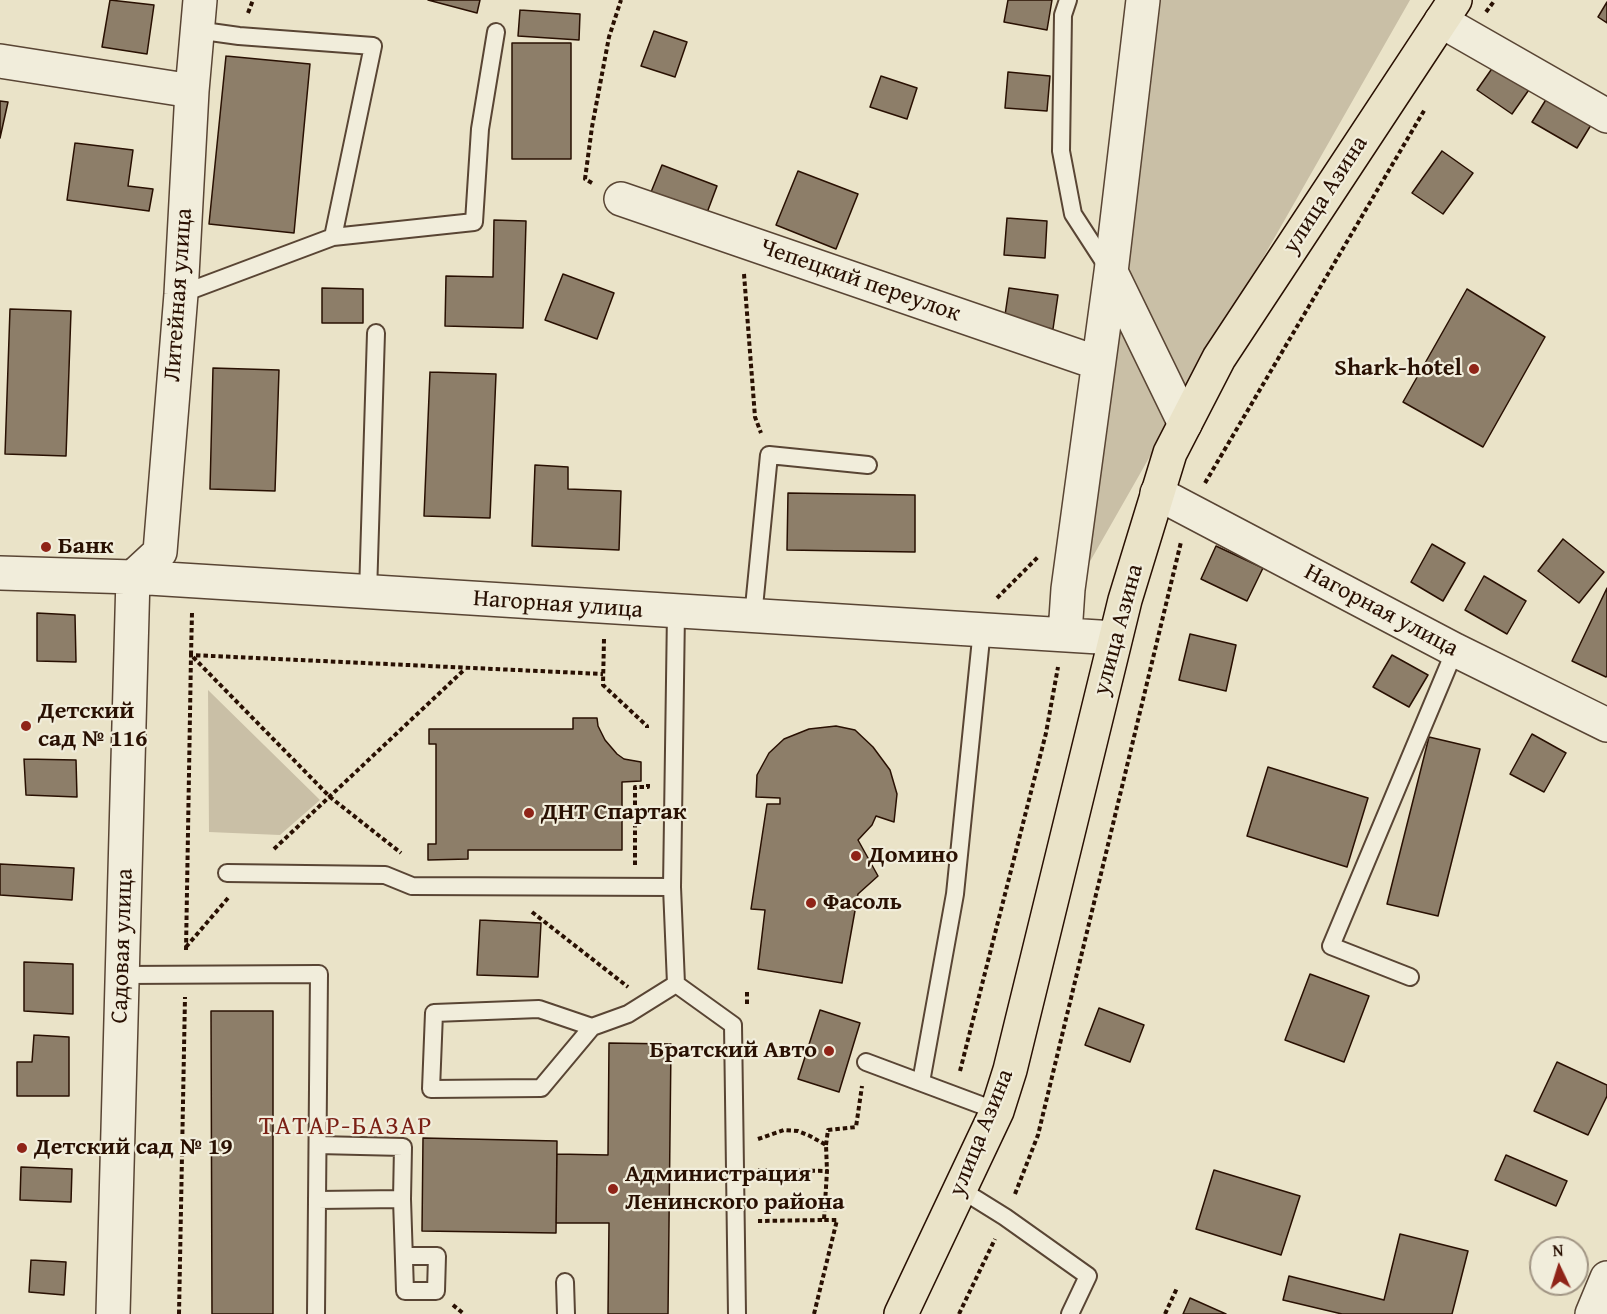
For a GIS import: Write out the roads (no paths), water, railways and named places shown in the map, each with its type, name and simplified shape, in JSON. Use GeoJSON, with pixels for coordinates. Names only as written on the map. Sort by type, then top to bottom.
{"type":"FeatureCollection","features":[{"type":"Feature","properties":{"kind":"main road","name":"улица Азина"},"geometry":{"type":"LineString","coordinates":[[901,1314],[997,1111],[1115,638],[1170,453],[1219,358],[1455,19]]}},
{"type":"Feature","properties":{"kind":"street"},"geometry":{"type":"LineString","coordinates":[[1065,634],[1068,589],[1111,272],[1143,0]]}},
{"type":"Feature","properties":{"kind":"street","name":"Литейная улица"},"geometry":{"type":"LineString","coordinates":[[133,578],[160,552],[181,294],[198,15]]}},
{"type":"Feature","properties":{"kind":"street"},"geometry":{"type":"LineString","coordinates":[[1455,19],[1607,116]]}},
{"type":"Feature","properties":{"kind":"street"},"geometry":{"type":"LineString","coordinates":[[0,61],[192,92]]}},
{"type":"Feature","properties":{"kind":"street","name":"Чепецкий переулок"},"geometry":{"type":"LineString","coordinates":[[621,199],[1098,363]]}},
{"type":"Feature","properties":{"kind":"street"},"geometry":{"type":"LineString","coordinates":[[1111,272],[1185,424]]}},
{"type":"Feature","properties":{"kind":"street","name":"Нагорная улица"},"geometry":{"type":"LineString","coordinates":[[1157,493],[1455,650],[1607,725]]}},
{"type":"Feature","properties":{"kind":"street","name":"Нагорная улица"},"geometry":{"type":"LineString","coordinates":[[0,573],[133,578],[1115,638]]}},
{"type":"Feature","properties":{"kind":"street","name":"Садовая улица"},"geometry":{"type":"LineString","coordinates":[[113,1314],[133,578]]}},
{"type":"Feature","properties":{"kind":"street"},"geometry":{"type":"LineString","coordinates":[[1592,1314],[1607,1278]]}},
{"type":"Feature","properties":{"kind":"lane"},"geometry":{"type":"LineString","coordinates":[[1068,0],[1063,15],[1061,151],[1073,214],[1111,272]]}},
{"type":"Feature","properties":{"kind":"lane"},"geometry":{"type":"LineString","coordinates":[[198,15],[373,46],[333,237]]}},
{"type":"Feature","properties":{"kind":"lane"},"geometry":{"type":"LineString","coordinates":[[181,294],[333,237],[474,222],[480,129],[496,32]]}},
{"type":"Feature","properties":{"kind":"lane"},"geometry":{"type":"LineString","coordinates":[[368,593],[376,333]]}},
{"type":"Feature","properties":{"kind":"lane"},"geometry":{"type":"LineString","coordinates":[[753,617],[769,455],[868,465]]}},
{"type":"Feature","properties":{"kind":"lane"},"geometry":{"type":"LineString","coordinates":[[676,612],[672,887],[676,984]]}},
{"type":"Feature","properties":{"kind":"lane"},"geometry":{"type":"LineString","coordinates":[[921,1082],[956,894],[975,629]]}},
{"type":"Feature","properties":{"kind":"lane"},"geometry":{"type":"LineString","coordinates":[[1410,977],[1331,946],[1455,650]]}},
{"type":"Feature","properties":{"kind":"lane"},"geometry":{"type":"LineString","coordinates":[[226,873],[385,875],[412,886],[672,887]]}},
{"type":"Feature","properties":{"kind":"lane"},"geometry":{"type":"LineString","coordinates":[[122,975],[319,974],[316,1314]]}},
{"type":"Feature","properties":{"kind":"lane"},"geometry":{"type":"LineString","coordinates":[[592,1027],[539,1009],[434,1013],[431,1089],[541,1088],[592,1027],[628,1014],[676,984]]}},
{"type":"Feature","properties":{"kind":"lane"},"geometry":{"type":"LineString","coordinates":[[676,984],[733,1025],[737,1314]]}},
{"type":"Feature","properties":{"kind":"lane"},"geometry":{"type":"LineString","coordinates":[[866,1062],[997,1111]]}},
{"type":"Feature","properties":{"kind":"lane"},"geometry":{"type":"LineString","coordinates":[[318,1145],[403,1147],[404,1256]]}},
{"type":"Feature","properties":{"kind":"lane"},"geometry":{"type":"LineString","coordinates":[[960,1189],[1005,1217],[1088,1276],[1070,1314]]}},
{"type":"Feature","properties":{"kind":"lane"},"geometry":{"type":"LineString","coordinates":[[317,1200],[402,1199]]}},
{"type":"Feature","properties":{"kind":"lane"},"geometry":{"type":"LineString","coordinates":[[565,1282],[566,1314]]}},
{"type":"Feature","properties":{"kind":"place","name":"Shark-hotel"},"geometry":{"type":"Point","coordinates":[1474,369]}},
{"type":"Feature","properties":{"kind":"place","name":"Банк"},"geometry":{"type":"Point","coordinates":[46,547]}},
{"type":"Feature","properties":{"kind":"place","name":"Детский сад № 116"},"geometry":{"type":"Point","coordinates":[26,726]}},
{"type":"Feature","properties":{"kind":"place","name":"ДНТ Спартак"},"geometry":{"type":"Point","coordinates":[529,813]}},
{"type":"Feature","properties":{"kind":"place","name":"Домино"},"geometry":{"type":"Point","coordinates":[856,856]}},
{"type":"Feature","properties":{"kind":"place","name":"Фасоль"},"geometry":{"type":"Point","coordinates":[811,903]}},
{"type":"Feature","properties":{"kind":"place","name":"Братский Авто"},"geometry":{"type":"Point","coordinates":[829,1051]}},
{"type":"Feature","properties":{"kind":"place","name":"Детский сад № 19"},"geometry":{"type":"Point","coordinates":[22,1148]}},
{"type":"Feature","properties":{"kind":"place","name":"Администрация Ленинского района"},"geometry":{"type":"Point","coordinates":[613,1189]}},
{"type":"Feature","properties":{"kind":"district","name":"ТАТАР-БАЗАР"},"geometry":{"type":"Point","coordinates":[346,1127]}}]}
